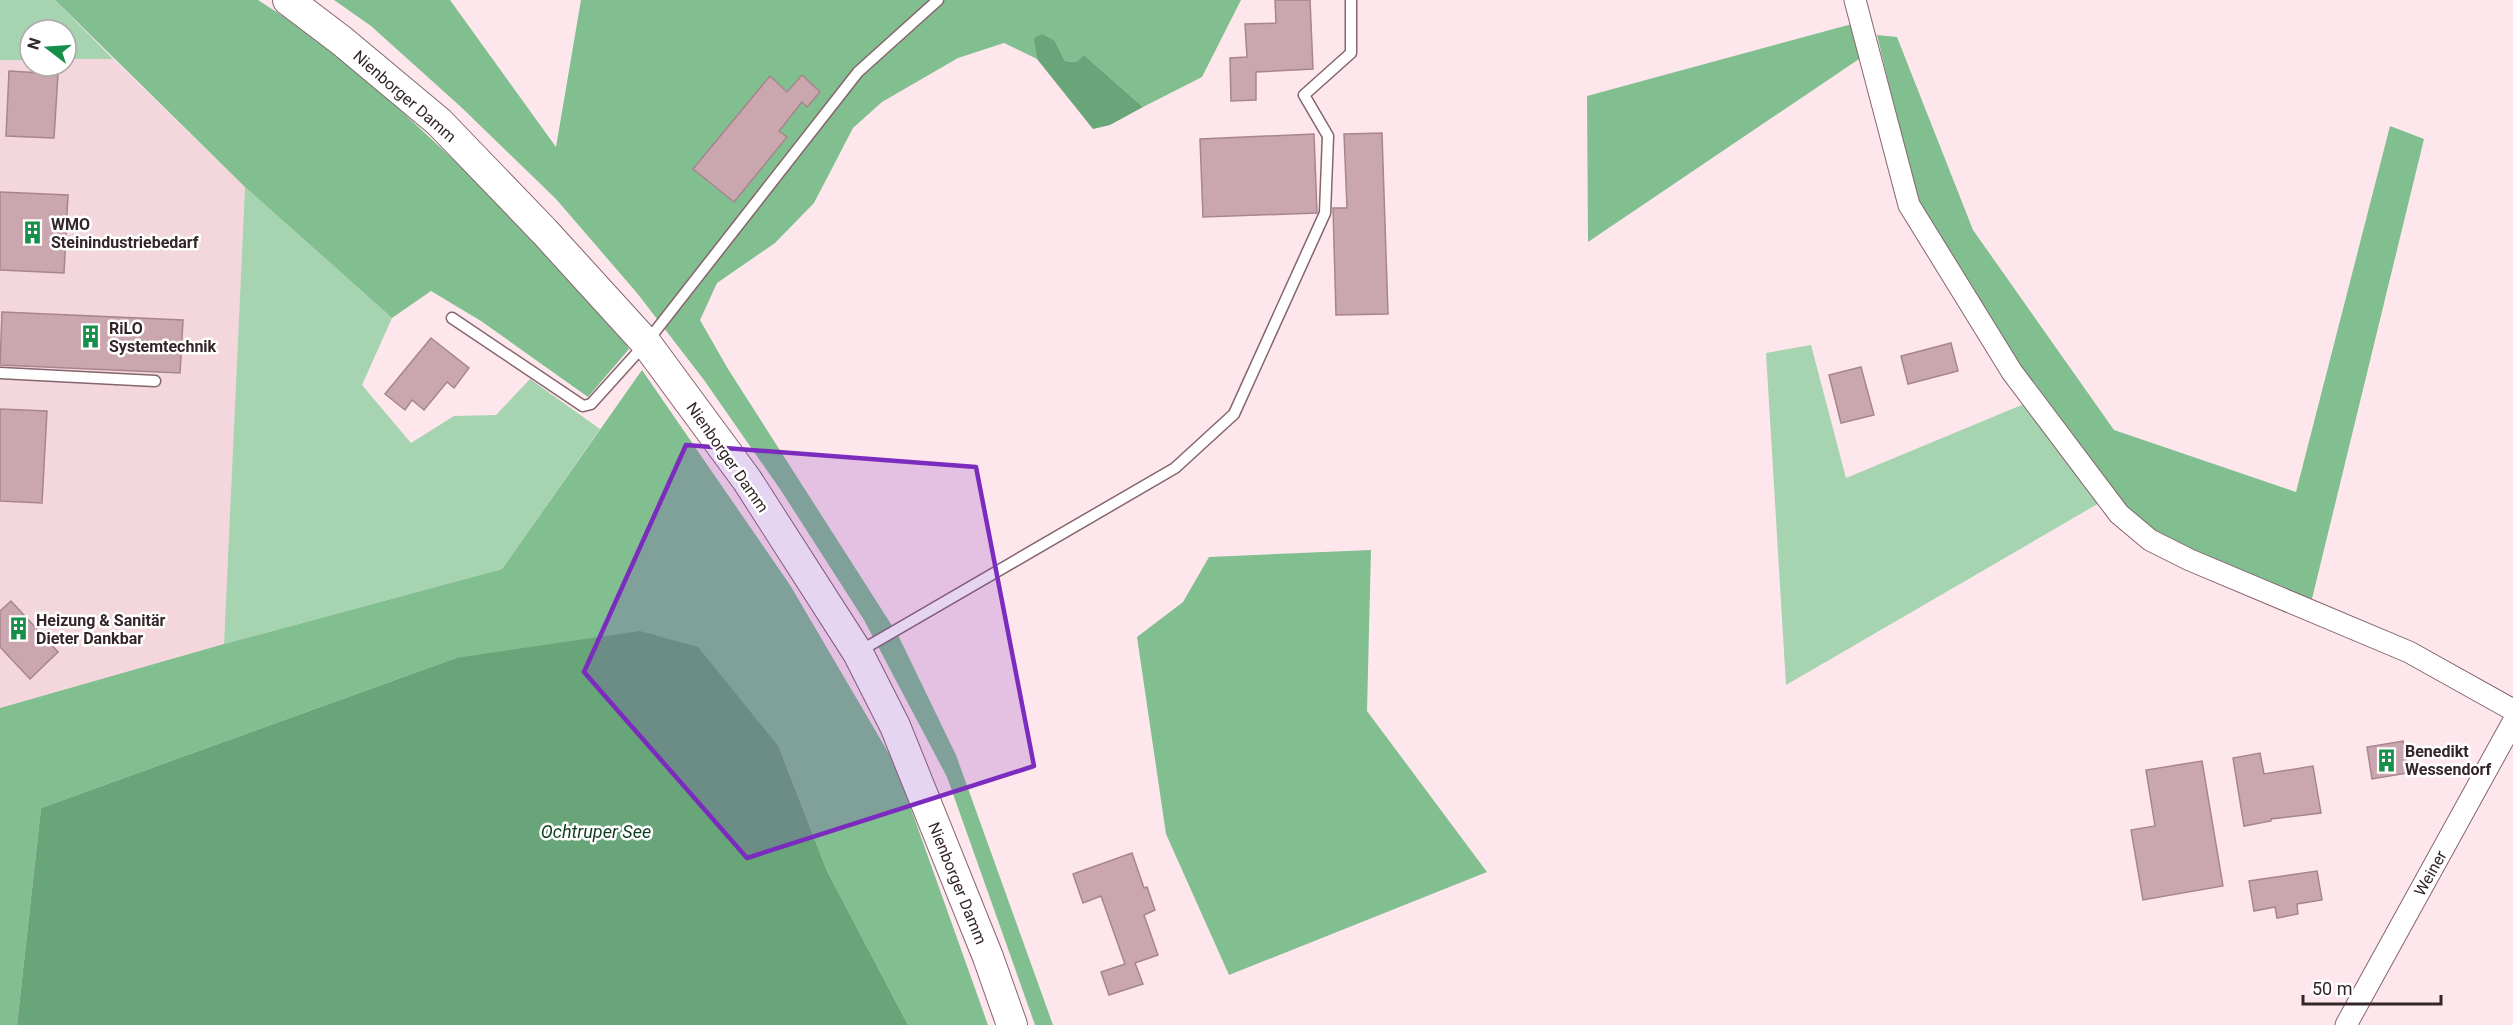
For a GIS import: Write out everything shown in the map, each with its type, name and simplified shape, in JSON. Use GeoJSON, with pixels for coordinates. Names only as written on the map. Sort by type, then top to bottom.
{"type":"FeatureCollection","features":[{"type":"Feature","properties":{"kind":"main road","name":"Nienborger Damm"},"geometry":{"type":"LineString","coordinates":[[288,0],[342,41],[439,122],[544,231],[646,343],[747,480],[858,653],[895,726],[988,957],[1012,1025]]}},
{"type":"Feature","properties":{"kind":"street"},"geometry":{"type":"LineString","coordinates":[[1855,0],[1909,205],[2012,372],[2119,514],[2150,540],[2180,555],[2409,652],[2513,710]]}},
{"type":"Feature","properties":{"kind":"street","name":"Weiner"},"geometry":{"type":"LineString","coordinates":[[2346,1025],[2513,722]]}},
{"type":"Feature","properties":{"kind":"lane"},"geometry":{"type":"LineString","coordinates":[[452,318],[583,406],[591,404],[646,343],[858,72],[938,0]]}},
{"type":"Feature","properties":{"kind":"lane"},"geometry":{"type":"LineString","coordinates":[[858,653],[1175,468],[1234,414],[1325,213],[1328,136],[1304,95],[1352,53],[1350,0]]}},
{"type":"Feature","properties":{"kind":"lane"},"geometry":{"type":"LineString","coordinates":[[0,373],[155,381]]}},
{"type":"Feature","properties":{"kind":"highlighted area"},"geometry":{"type":"Polygon","coordinates":[[[686,445],[976,467],[1034,766],[747,858],[584,672],[686,445]]]}},
{"type":"Feature","properties":{"kind":"shaded area"},"geometry":{"type":"Polygon","coordinates":[[[0,0],[55,0],[73,18],[18,18],[18,60],[0,60],[0,0]]]}},
{"type":"Feature","properties":{"kind":"shaded area"},"geometry":{"type":"Polygon","coordinates":[[[55,0],[258,0],[338,52],[471,176],[595,298],[629,349],[588,397],[481,321],[431,291],[392,318],[245,187],[78,23],[78,18],[73,18],[55,0]]]}},
{"type":"Feature","properties":{"kind":"shaded area"},"geometry":{"type":"Polygon","coordinates":[[[334,0],[450,0],[556,147],[581,0],[1241,0],[1202,77],[1143,107],[1084,55],[1076,62],[1065,61],[1055,41],[1035,38],[1037,59],[1004,43],[958,58],[882,102],[853,128],[814,203],[775,243],[717,283],[700,320],[728,369],[898,635],[956,755],[1053,1025],[1035,1025],[947,777],[864,620],[782,492],[704,380],[637,293],[556,199],[461,107],[371,26],[334,0]]]}},
{"type":"Feature","properties":{"kind":"shaded area"},"geometry":{"type":"Polygon","coordinates":[[[78,23],[113,59],[78,59],[78,23]]]}},
{"type":"Feature","properties":{"kind":"shaded area"},"geometry":{"type":"Polygon","coordinates":[[[1852,24],[1862,57],[1588,242],[1587,96],[1852,24]]]}},
{"type":"Feature","properties":{"kind":"shaded area"},"geometry":{"type":"Polygon","coordinates":[[[1877,35],[1897,37],[1973,230],[2114,430],[2296,492],[2390,126],[2424,139],[2311,603],[2189,552],[2123,514],[2020,372],[1917,202],[1877,35]]]}},
{"type":"Feature","properties":{"kind":"shaded area"},"geometry":{"type":"Polygon","coordinates":[[[78,59],[113,59],[245,187],[224,644],[0,708],[0,60],[18,60],[18,78],[78,78],[78,59]]]}},
{"type":"Feature","properties":{"kind":"shaded area"},"geometry":{"type":"Polygon","coordinates":[[[245,187],[392,318],[362,385],[411,443],[454,416],[496,415],[530,379],[600,429],[502,569],[224,644],[245,187]]]}},
{"type":"Feature","properties":{"kind":"shaded area"},"geometry":{"type":"Polygon","coordinates":[[[1811,345],[1846,478],[2024,404],[2101,502],[1786,685],[1766,353],[1811,345]]]}},
{"type":"Feature","properties":{"kind":"shaded area"},"geometry":{"type":"Polygon","coordinates":[[[642,370],[790,585],[895,764],[988,1025],[908,1025],[827,871],[779,747],[456,658],[41,808],[17,1025],[0,1025],[0,708],[224,644],[502,569],[642,370]]]}},
{"type":"Feature","properties":{"kind":"shaded area"},"geometry":{"type":"Polygon","coordinates":[[[1371,550],[1367,711],[1487,872],[1229,975],[1166,834],[1137,637],[1183,602],[1209,557],[1371,550]]]}},
{"type":"Feature","properties":{"kind":"water"},"geometry":{"type":"Polygon","coordinates":[[[1042,34],[1055,41],[1065,61],[1076,62],[1084,55],[1143,107],[1110,125],[1093,129],[1037,59],[1034,38],[1042,34]]]}},
{"type":"Feature","properties":{"kind":"water","name":"Ochtruper See"},"geometry":{"type":"Polygon","coordinates":[[[640,631],[698,647],[779,747],[827,871],[908,1025],[17,1025],[41,808],[456,658],[640,631]]]}},
{"type":"Feature","properties":{"kind":"building"},"geometry":{"type":"Polygon","coordinates":[[[1275,0],[1310,0],[1313,69],[1256,72],[1256,100],[1231,101],[1230,58],[1247,57],[1245,24],[1276,23],[1275,0]]]}},
{"type":"Feature","properties":{"kind":"building"},"geometry":{"type":"Polygon","coordinates":[[[9,71],[18,72],[18,78],[58,78],[54,138],[6,136],[9,71]]]}},
{"type":"Feature","properties":{"kind":"building"},"geometry":{"type":"Polygon","coordinates":[[[802,75],[820,92],[807,107],[802,102],[779,131],[787,137],[734,202],[693,169],[770,76],[787,92],[802,75]]]}},
{"type":"Feature","properties":{"kind":"building"},"geometry":{"type":"Polygon","coordinates":[[[1382,133],[1388,314],[1336,315],[1333,208],[1347,208],[1344,134],[1382,133]]]}},
{"type":"Feature","properties":{"kind":"building"},"geometry":{"type":"Polygon","coordinates":[[[1314,134],[1317,213],[1203,217],[1200,139],[1314,134]]]}},
{"type":"Feature","properties":{"kind":"building","name":"WMO Steinindustriebedarf"},"geometry":{"type":"Polygon","coordinates":[[[0,192],[68,195],[64,273],[0,270],[0,192]]]}},
{"type":"Feature","properties":{"kind":"building","name":"RiLO Systemtechnik"},"geometry":{"type":"Polygon","coordinates":[[[2,312],[183,320],[180,373],[0,365],[2,312]]]}},
{"type":"Feature","properties":{"kind":"building"},"geometry":{"type":"Polygon","coordinates":[[[431,338],[469,368],[454,388],[447,382],[424,410],[412,400],[405,410],[385,394],[431,338]]]}},
{"type":"Feature","properties":{"kind":"building"},"geometry":{"type":"Polygon","coordinates":[[[1951,343],[1958,371],[1908,384],[1901,356],[1951,343]]]}},
{"type":"Feature","properties":{"kind":"building"},"geometry":{"type":"Polygon","coordinates":[[[1861,367],[1874,415],[1841,423],[1829,375],[1861,367]]]}},
{"type":"Feature","properties":{"kind":"building"},"geometry":{"type":"Polygon","coordinates":[[[0,409],[47,411],[42,503],[0,501],[0,409]]]}},
{"type":"Feature","properties":{"kind":"building","name":"Heizung & Sanitär Dieter Dankbar"},"geometry":{"type":"Polygon","coordinates":[[[11,601],[58,652],[30,679],[0,647],[0,611],[11,601]]]}},
{"type":"Feature","properties":{"kind":"building","name":"Benedikt Wessendorf"},"geometry":{"type":"Polygon","coordinates":[[[2403,741],[2408,773],[2372,779],[2367,747],[2403,741]]]}},
{"type":"Feature","properties":{"kind":"building"},"geometry":{"type":"Polygon","coordinates":[[[2260,753],[2264,774],[2313,766],[2321,813],[2271,819],[2271,821],[2244,826],[2233,758],[2260,753]]]}},
{"type":"Feature","properties":{"kind":"building"},"geometry":{"type":"Polygon","coordinates":[[[2202,761],[2223,886],[2143,900],[2131,830],[2155,826],[2146,770],[2202,761]]]}},
{"type":"Feature","properties":{"kind":"building"},"geometry":{"type":"Polygon","coordinates":[[[1132,853],[1144,888],[1147,887],[1155,910],[1144,915],[1158,955],[1135,963],[1143,984],[1109,995],[1101,972],[1125,964],[1101,896],[1083,903],[1073,874],[1132,853]]]}},
{"type":"Feature","properties":{"kind":"building"},"geometry":{"type":"Polygon","coordinates":[[[2317,871],[2322,900],[2297,904],[2298,914],[2277,918],[2275,907],[2254,911],[2249,881],[2317,871]]]}},
{"type":"Feature","properties":{"kind":"place","name":"WMO Steinindustriebedarf"},"geometry":{"type":"Point","coordinates":[33,233]}},
{"type":"Feature","properties":{"kind":"place","name":"RiLO Systemtechnik"},"geometry":{"type":"Point","coordinates":[91,337]}},
{"type":"Feature","properties":{"kind":"place","name":"Heizung & Sanitär Dieter Dankbar"},"geometry":{"type":"Point","coordinates":[18,629]}},
{"type":"Feature","properties":{"kind":"place","name":"Benedikt Wessendorf"},"geometry":{"type":"Point","coordinates":[2387,760]}}]}
